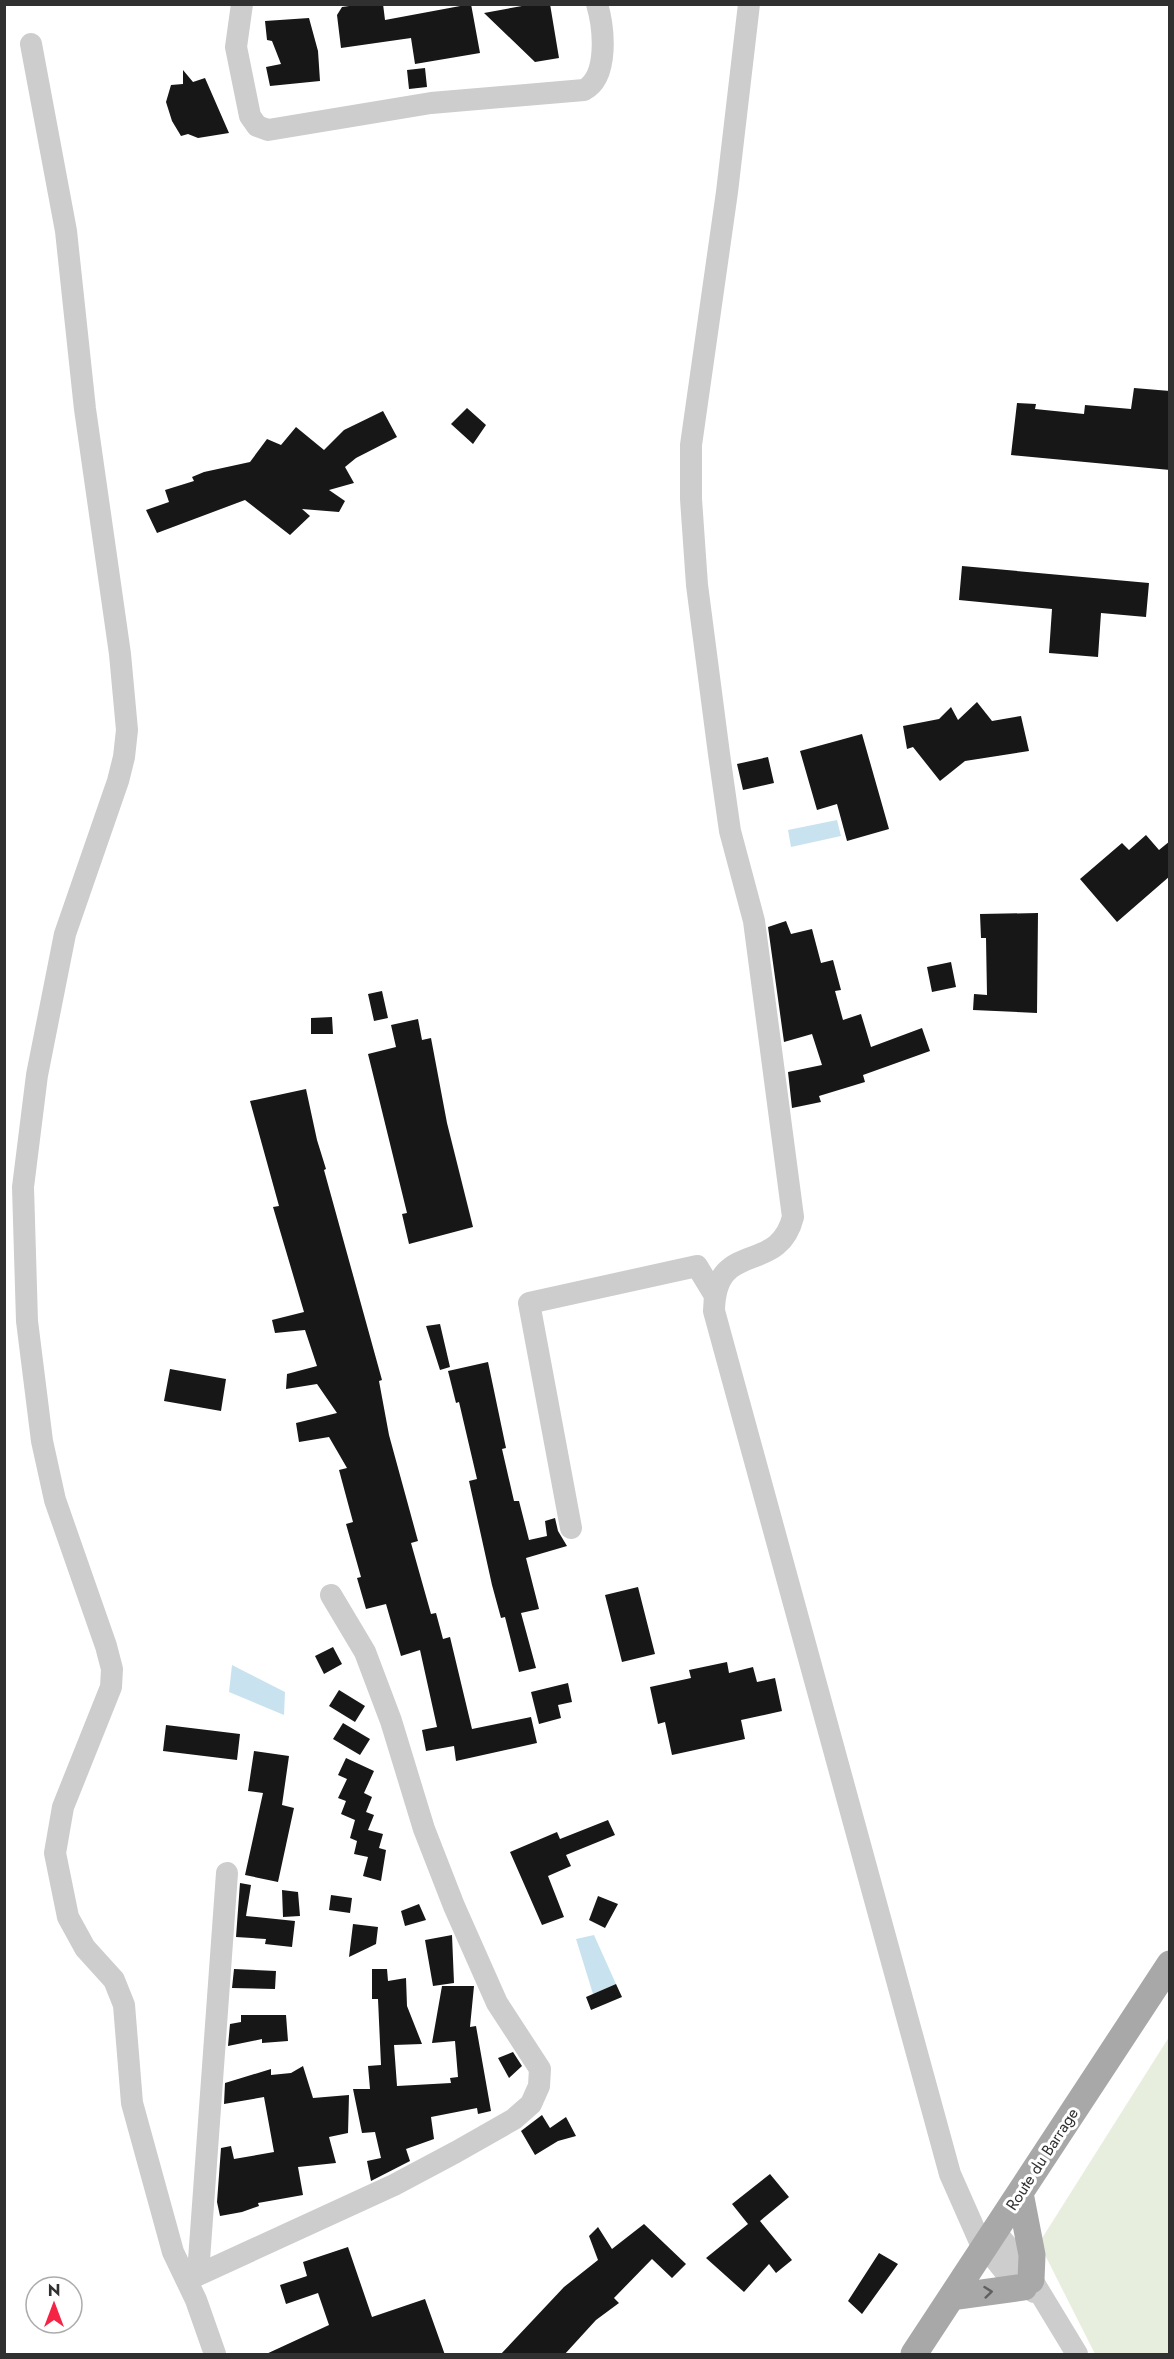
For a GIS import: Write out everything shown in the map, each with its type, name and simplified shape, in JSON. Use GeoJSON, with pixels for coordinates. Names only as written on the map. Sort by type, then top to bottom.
{"type":"FeatureCollection","features":[{"type":"Feature","properties":{"kind":"main road","name":"Route du Barrage"},"geometry":{"type":"LineString","coordinates":[[914,2355],[1170,1964]]}},
{"type":"Feature","properties":{"kind":"main road"},"geometry":{"type":"LineString","coordinates":[[952,2297],[1031,2287],[1032,2255],[1020,2193]]}},
{"type":"Feature","properties":{"kind":"street"},"geometry":{"type":"LineString","coordinates":[[242,4],[237,38],[240,67],[250,116],[257,126],[268,130],[431,103],[584,90],[596,81],[601,68],[597,4]]}},
{"type":"Feature","properties":{"kind":"street"},"geometry":{"type":"LineString","coordinates":[[714,1294],[722,1275],[740,1261],[769,1251],[780,1243],[789,1233],[793,1217],[754,921],[730,831],[720,765],[697,585],[691,499],[691,445],[726,192],[748,4]]}},
{"type":"Feature","properties":{"kind":"street"},"geometry":{"type":"LineString","coordinates":[[31,44],[66,231],[86,409],[120,654],[127,730],[118,781],[63,946],[37,1075],[23,1187],[27,1321],[42,1441],[55,1500],[106,1646],[111,1669],[111,1687],[63,1807],[55,1853],[68,1917],[85,1948],[114,1980],[124,2005],[132,2103],[168,2235],[192,2277],[215,2355]]}},
{"type":"Feature","properties":{"kind":"street"},"geometry":{"type":"LineString","coordinates":[[571,1527],[529,1303],[697,1266],[714,1294],[717,1321],[950,2174],[988,2243],[1031,2287],[1057,2318],[1077,2355]]}},
{"type":"Feature","properties":{"kind":"street"},"geometry":{"type":"LineString","coordinates":[[192,2277],[394,2185],[456,2152],[514,2119],[531,2104],[539,2086],[540,2069],[497,2003],[454,1906],[424,1828],[385,1703],[365,1652],[331,1595]]}},
{"type":"Feature","properties":{"kind":"street"},"geometry":{"type":"LineString","coordinates":[[192,2277],[227,1872]]}},
{"type":"Feature","properties":{"kind":"green space"},"geometry":{"type":"Polygon","coordinates":[[[1169,2037],[1169,2354],[1095,2354],[1039,2243],[1169,2037]]]}},
{"type":"Feature","properties":{"kind":"water"},"geometry":{"type":"Polygon","coordinates":[[[837,820],[841,836],[791,847],[788,830],[837,820]]]}},
{"type":"Feature","properties":{"kind":"water"},"geometry":{"type":"Polygon","coordinates":[[[232,1665],[285,1692],[284,1715],[229,1692],[232,1665]]]}},
{"type":"Feature","properties":{"kind":"water"},"geometry":{"type":"Polygon","coordinates":[[[594,1935],[616,1984],[593,1994],[576,1939],[594,1935]]]}},
{"type":"Feature","properties":{"kind":"building"},"geometry":{"type":"Polygon","coordinates":[[[383,4],[385,20],[471,4],[480,53],[415,64],[411,38],[341,48],[337,15],[342,7],[383,4]]]}},
{"type":"Feature","properties":{"kind":"building"},"geometry":{"type":"Polygon","coordinates":[[[533,4],[550,4],[559,58],[535,62],[484,13],[533,4]]]}},
{"type":"Feature","properties":{"kind":"building"},"geometry":{"type":"Polygon","coordinates":[[[309,18],[318,51],[320,81],[270,86],[266,67],[281,64],[272,41],[267,40],[265,21],[309,18]]]}},
{"type":"Feature","properties":{"kind":"building"},"geometry":{"type":"Polygon","coordinates":[[[425,68],[427,87],[409,89],[407,70],[425,68]]]}},
{"type":"Feature","properties":{"kind":"building"},"geometry":{"type":"Polygon","coordinates":[[[183,70],[193,82],[205,78],[229,133],[198,138],[188,134],[181,136],[172,121],[166,102],[171,85],[183,84],[183,70]]]}},
{"type":"Feature","properties":{"kind":"building"},"geometry":{"type":"Polygon","coordinates":[[[1134,388],[1170,391],[1170,470],[1011,455],[1017,403],[1036,404],[1035,409],[1084,414],[1085,405],[1131,409],[1134,388]]]}},
{"type":"Feature","properties":{"kind":"building"},"geometry":{"type":"Polygon","coordinates":[[[467,408],[486,425],[473,444],[451,424],[467,408]]]}},
{"type":"Feature","properties":{"kind":"building"},"geometry":{"type":"Polygon","coordinates":[[[383,411],[397,437],[356,458],[345,467],[354,483],[329,490],[345,501],[339,512],[302,509],[310,516],[290,535],[245,500],[157,533],[146,510],[169,502],[165,490],[194,481],[192,477],[204,472],[250,462],[267,439],[281,445],[296,427],[324,450],[344,430],[383,411]]]}},
{"type":"Feature","properties":{"kind":"building"},"geometry":{"type":"Polygon","coordinates":[[[962,566],[1149,583],[1146,617],[1101,613],[1098,657],[1049,653],[1052,609],[959,600],[962,566]]]}},
{"type":"Feature","properties":{"kind":"building"},"geometry":{"type":"Polygon","coordinates":[[[977,702],[992,721],[1021,716],[1029,751],[965,761],[940,781],[913,747],[907,749],[903,726],[939,719],[951,707],[958,720],[977,702]]]}},
{"type":"Feature","properties":{"kind":"building"},"geometry":{"type":"Polygon","coordinates":[[[862,734],[889,829],[847,841],[837,804],[817,810],[800,751],[862,734]]]}},
{"type":"Feature","properties":{"kind":"building"},"geometry":{"type":"Polygon","coordinates":[[[768,757],[774,783],[743,790],[737,764],[768,757]]]}},
{"type":"Feature","properties":{"kind":"building"},"geometry":{"type":"Polygon","coordinates":[[[1146,835],[1159,850],[1170,841],[1170,876],[1117,922],[1080,879],[1122,843],[1129,850],[1146,835]]]}},
{"type":"Feature","properties":{"kind":"building"},"geometry":{"type":"Polygon","coordinates":[[[1038,913],[1037,1013],[973,1010],[974,994],[987,995],[986,938],[981,938],[980,914],[1038,913]]]}},
{"type":"Feature","properties":{"kind":"building"},"geometry":{"type":"Polygon","coordinates":[[[786,921],[791,934],[812,929],[821,963],[833,960],[841,990],[835,991],[843,1020],[861,1014],[871,1047],[922,1028],[930,1051],[863,1075],[865,1082],[819,1096],[821,1102],[792,1108],[788,1072],[822,1065],[812,1034],[784,1042],[768,927],[786,921]]]}},
{"type":"Feature","properties":{"kind":"building"},"geometry":{"type":"Polygon","coordinates":[[[951,962],[956,987],[932,992],[927,967],[951,962]]]}},
{"type":"Feature","properties":{"kind":"building"},"geometry":{"type":"Polygon","coordinates":[[[382,991],[388,1018],[374,1021],[368,994],[382,991]]]}},
{"type":"Feature","properties":{"kind":"building"},"geometry":{"type":"Polygon","coordinates":[[[332,1017],[333,1034],[311,1034],[311,1018],[332,1017]]]}},
{"type":"Feature","properties":{"kind":"building"},"geometry":{"type":"Polygon","coordinates":[[[418,1019],[422,1040],[431,1038],[447,1123],[473,1227],[409,1244],[402,1214],[407,1213],[368,1054],[396,1047],[391,1025],[418,1019]]]}},
{"type":"Feature","properties":{"kind":"building"},"geometry":{"type":"Polygon","coordinates":[[[306,1089],[326,1169],[324,1170],[382,1380],[379,1381],[389,1435],[418,1541],[411,1543],[431,1614],[436,1613],[443,1639],[450,1637],[472,1729],[531,1717],[537,1743],[456,1761],[454,1746],[426,1751],[422,1730],[437,1727],[420,1650],[401,1656],[386,1604],[366,1609],[357,1578],[361,1577],[346,1524],[353,1522],[339,1470],[347,1468],[329,1437],[299,1442],[296,1423],[337,1413],[317,1384],[286,1389],[287,1374],[317,1366],[305,1330],[275,1333],[272,1320],[304,1312],[273,1207],[279,1206],[250,1101],[306,1089]]]}},
{"type":"Feature","properties":{"kind":"building"},"geometry":{"type":"Polygon","coordinates":[[[440,1324],[450,1367],[440,1370],[426,1326],[440,1324]]]}},
{"type":"Feature","properties":{"kind":"building"},"geometry":{"type":"Polygon","coordinates":[[[488,1362],[506,1448],[502,1449],[514,1501],[519,1501],[529,1540],[547,1536],[545,1521],[555,1518],[558,1531],[567,1546],[526,1558],[539,1609],[521,1613],[536,1668],[519,1672],[505,1617],[501,1618],[492,1585],[469,1481],[477,1479],[459,1402],[456,1403],[448,1371],[488,1362]]]}},
{"type":"Feature","properties":{"kind":"building"},"geometry":{"type":"Polygon","coordinates":[[[170,1369],[226,1379],[221,1411],[164,1401],[170,1369]]]}},
{"type":"Feature","properties":{"kind":"building"},"geometry":{"type":"Polygon","coordinates":[[[638,1587],[655,1654],[622,1662],[605,1595],[638,1587]]]}},
{"type":"Feature","properties":{"kind":"building"},"geometry":{"type":"Polygon","coordinates":[[[333,1647],[342,1664],[324,1674],[315,1656],[333,1647]]]}},
{"type":"Feature","properties":{"kind":"building"},"geometry":{"type":"Polygon","coordinates":[[[727,1662],[729,1673],[753,1667],[757,1682],[775,1678],[782,1711],[741,1720],[745,1739],[672,1755],[665,1722],[658,1724],[650,1687],[691,1678],[689,1670],[727,1662]]]}},
{"type":"Feature","properties":{"kind":"building"},"geometry":{"type":"Polygon","coordinates":[[[568,1683],[572,1702],[558,1705],[561,1718],[539,1724],[531,1692],[568,1683]]]}},
{"type":"Feature","properties":{"kind":"building"},"geometry":{"type":"Polygon","coordinates":[[[339,1690],[365,1706],[355,1722],[329,1706],[339,1690]]]}},
{"type":"Feature","properties":{"kind":"building"},"geometry":{"type":"Polygon","coordinates":[[[343,1723],[370,1739],[360,1755],[333,1739],[343,1723]]]}},
{"type":"Feature","properties":{"kind":"building"},"geometry":{"type":"Polygon","coordinates":[[[166,1725],[240,1734],[237,1760],[163,1751],[166,1725]]]}},
{"type":"Feature","properties":{"kind":"building"},"geometry":{"type":"Polygon","coordinates":[[[254,1751],[289,1756],[282,1805],[294,1808],[278,1882],[245,1875],[263,1793],[248,1791],[254,1751]]]}},
{"type":"Feature","properties":{"kind":"building"},"geometry":{"type":"Polygon","coordinates":[[[346,1758],[374,1771],[364,1793],[372,1797],[366,1812],[374,1815],[368,1830],[383,1834],[379,1848],[386,1850],[381,1881],[363,1876],[368,1857],[354,1854],[357,1841],[350,1838],[355,1820],[341,1814],[346,1801],[338,1798],[347,1779],[338,1775],[346,1758]]]}},
{"type":"Feature","properties":{"kind":"building"},"geometry":{"type":"Polygon","coordinates":[[[608,1820],[615,1835],[566,1855],[571,1866],[548,1876],[564,1917],[542,1925],[510,1852],[557,1832],[560,1839],[608,1820]]]}},
{"type":"Feature","properties":{"kind":"building"},"geometry":{"type":"Polygon","coordinates":[[[240,1883],[251,1885],[246,1916],[295,1921],[292,1947],[265,1944],[266,1939],[236,1937],[240,1883]]]}},
{"type":"Feature","properties":{"kind":"building"},"geometry":{"type":"Polygon","coordinates":[[[282,1890],[298,1892],[300,1916],[283,1917],[282,1890]]]}},
{"type":"Feature","properties":{"kind":"building"},"geometry":{"type":"Polygon","coordinates":[[[331,1895],[352,1898],[350,1913],[329,1910],[331,1895]]]}},
{"type":"Feature","properties":{"kind":"building"},"geometry":{"type":"Polygon","coordinates":[[[598,1896],[618,1904],[605,1928],[589,1920],[598,1896]]]}},
{"type":"Feature","properties":{"kind":"building"},"geometry":{"type":"Polygon","coordinates":[[[419,1904],[426,1920],[405,1926],[401,1911],[419,1904]]]}},
{"type":"Feature","properties":{"kind":"building"},"geometry":{"type":"Polygon","coordinates":[[[353,1924],[378,1927],[376,1944],[349,1957],[353,1924]]]}},
{"type":"Feature","properties":{"kind":"building"},"geometry":{"type":"Polygon","coordinates":[[[452,1935],[454,1983],[433,1986],[425,1940],[452,1935]]]}},
{"type":"Feature","properties":{"kind":"building"},"geometry":{"type":"Polygon","coordinates":[[[234,1969],[276,1971],[275,1989],[232,1988],[234,1969]]]}},
{"type":"Feature","properties":{"kind":"building"},"geometry":{"type":"Polygon","coordinates":[[[372,1969],[387,1969],[388,1981],[406,1978],[407,2006],[422,2044],[394,2045],[397,2086],[451,2083],[450,2078],[458,2077],[455,2041],[432,2043],[442,1986],[474,1986],[470,2027],[476,2026],[491,2111],[478,2114],[477,2108],[431,2117],[434,2139],[406,2149],[410,2161],[371,2181],[367,2161],[381,2158],[375,2132],[362,2133],[353,2089],[370,2089],[368,2066],[381,2065],[378,1999],[372,1999],[372,1969]]]}},
{"type":"Feature","properties":{"kind":"building"},"geometry":{"type":"Polygon","coordinates":[[[616,1984],[622,1997],[591,2010],[586,1997],[616,1984]]]}},
{"type":"Feature","properties":{"kind":"building"},"geometry":{"type":"Polygon","coordinates":[[[241,2015],[286,2015],[288,2041],[262,2043],[262,2039],[228,2046],[230,2024],[241,2022],[241,2015]]]}},
{"type":"Feature","properties":{"kind":"building"},"geometry":{"type":"Polygon","coordinates":[[[513,2052],[522,2066],[509,2078],[498,2058],[513,2052]]]}},
{"type":"Feature","properties":{"kind":"building"},"geometry":{"type":"Polygon","coordinates":[[[303,2066],[313,2098],[349,2095],[348,2133],[329,2137],[336,2163],[298,2167],[303,2195],[258,2203],[259,2206],[242,2212],[220,2216],[217,2202],[221,2148],[231,2146],[234,2159],[274,2152],[264,2097],[224,2104],[225,2083],[271,2069],[271,2075],[291,2073],[303,2066]]]}},
{"type":"Feature","properties":{"kind":"building"},"geometry":{"type":"Polygon","coordinates":[[[542,2115],[550,2128],[566,2117],[576,2136],[558,2141],[535,2155],[521,2131],[542,2115]]]}},
{"type":"Feature","properties":{"kind":"building"},"geometry":{"type":"Polygon","coordinates":[[[770,2174],[789,2197],[760,2221],[792,2260],[776,2273],[769,2264],[744,2292],[706,2258],[748,2224],[732,2204],[770,2174]]]}},
{"type":"Feature","properties":{"kind":"building"},"geometry":{"type":"Polygon","coordinates":[[[644,2224],[686,2264],[672,2278],[652,2259],[614,2298],[619,2303],[596,2320],[564,2355],[500,2355],[564,2287],[598,2260],[589,2236],[598,2227],[612,2249],[644,2224]]]}},
{"type":"Feature","properties":{"kind":"building"},"geometry":{"type":"Polygon","coordinates":[[[348,2247],[372,2317],[425,2299],[445,2355],[264,2355],[329,2325],[318,2293],[286,2304],[280,2285],[307,2276],[303,2262],[348,2247]]]}},
{"type":"Feature","properties":{"kind":"building"},"geometry":{"type":"Polygon","coordinates":[[[879,2253],[898,2264],[862,2314],[848,2301],[879,2253]]]}}]}
